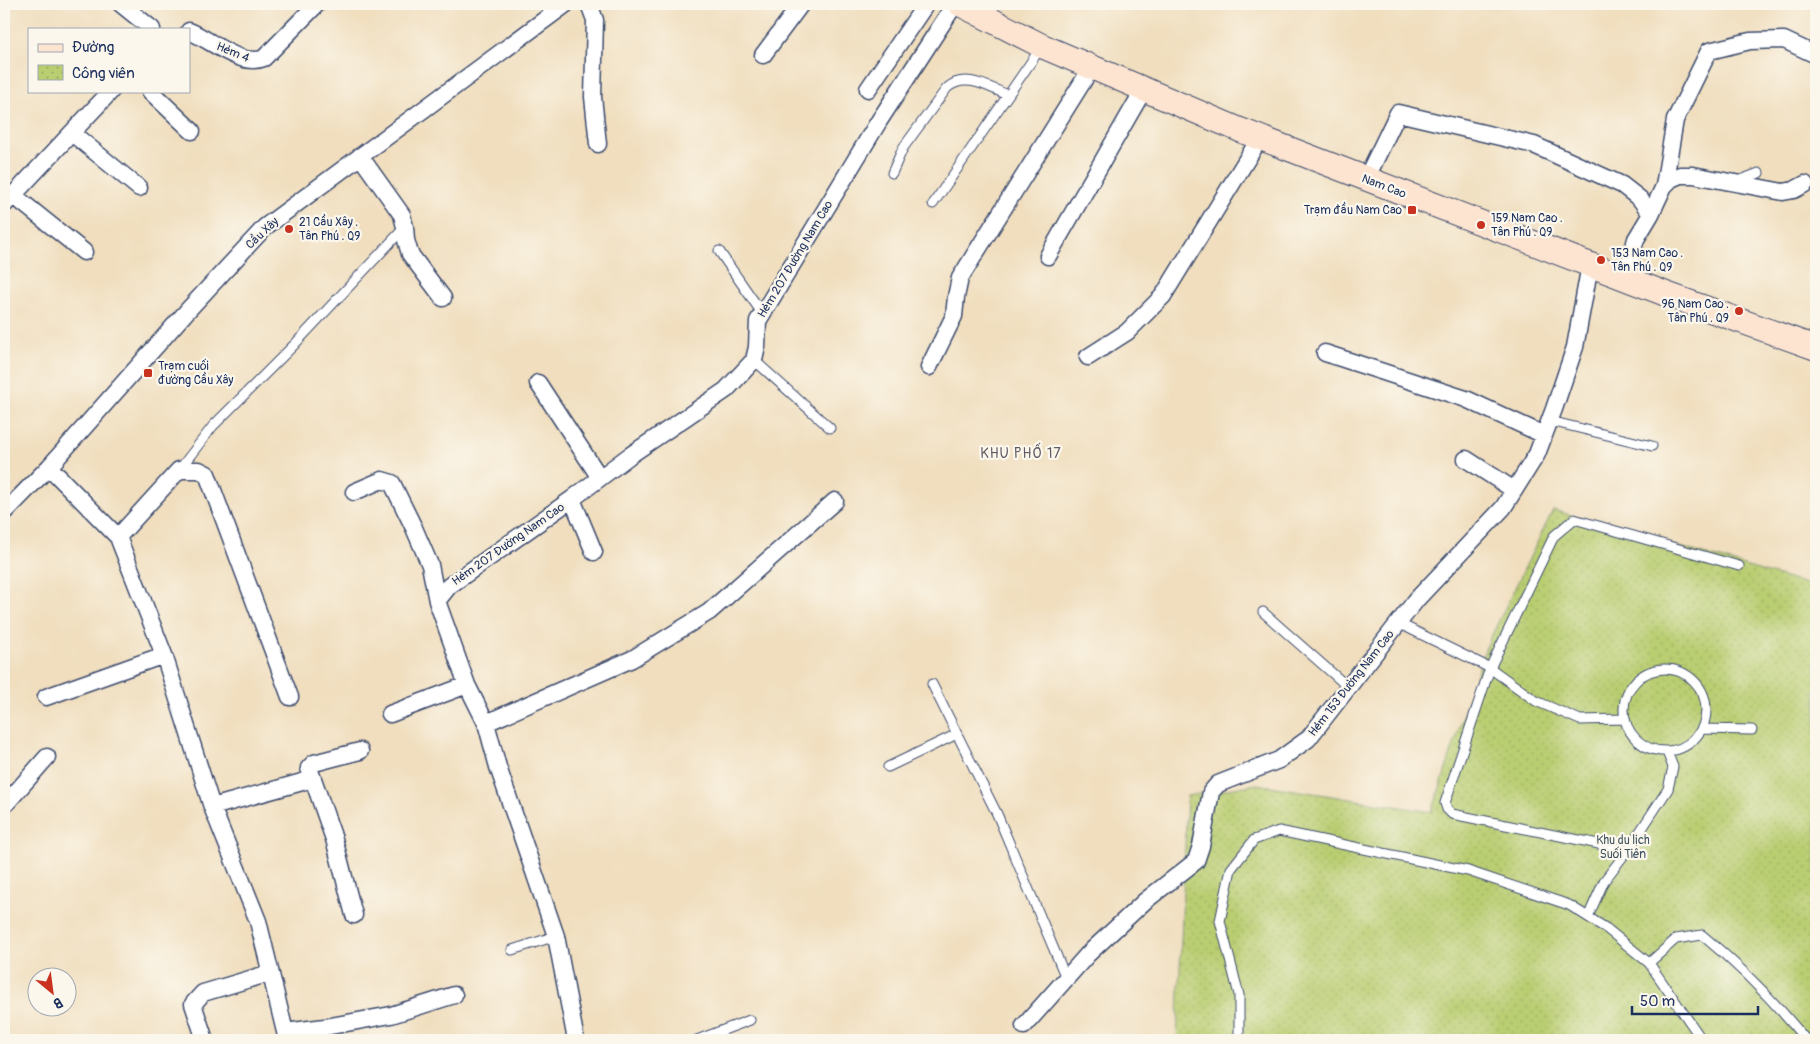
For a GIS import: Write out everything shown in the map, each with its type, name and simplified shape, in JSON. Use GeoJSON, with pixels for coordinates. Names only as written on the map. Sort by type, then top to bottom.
{"type":"FeatureCollection","features":[{"type":"Feature","properties":{"kind":"street"},"geometry":{"type":"LineString","coordinates":[[121,4],[151,28]]}},
{"type":"Feature","properties":{"kind":"street","name":"Hẻm 4"},"geometry":{"type":"LineString","coordinates":[[190,32],[227,52],[242,58],[258,61],[264,58],[318,4]]}},
{"type":"Feature","properties":{"kind":"street","name":"Cầu Xây"},"geometry":{"type":"LineString","coordinates":[[4,513],[49,466],[265,227],[566,4]]}},
{"type":"Feature","properties":{"kind":"street"},"geometry":{"type":"LineString","coordinates":[[590,4],[594,20],[593,97],[598,144]]}},
{"type":"Feature","properties":{"kind":"street"},"geometry":{"type":"LineString","coordinates":[[763,55],[801,4]]}},
{"type":"Feature","properties":{"kind":"street"},"geometry":{"type":"LineString","coordinates":[[868,89],[926,4]]}},
{"type":"Feature","properties":{"kind":"street","name":"Hẻm 207 Đường Nam Cao"},"geometry":{"type":"LineString","coordinates":[[437,601],[449,586],[629,456],[726,390],[754,360],[758,347],[758,321],[762,313],[879,121],[955,4]]}},
{"type":"Feature","properties":{"kind":"street","name":"Nam Cao"},"geometry":{"type":"LineString","coordinates":[[960,4],[1042,46],[1260,138],[1625,278],[1816,348]]}},
{"type":"Feature","properties":{"kind":"street"},"geometry":{"type":"LineString","coordinates":[[1625,278],[1636,239],[1651,214],[1664,186],[1675,120],[1709,51],[1750,41],[1784,40],[1816,54]]}},
{"type":"Feature","properties":{"kind":"street"},"geometry":{"type":"LineString","coordinates":[[929,367],[954,316],[960,278],[1092,67]]}},
{"type":"Feature","properties":{"kind":"street"},"geometry":{"type":"LineString","coordinates":[[1048,256],[1144,89]]}},
{"type":"Feature","properties":{"kind":"street"},"geometry":{"type":"LineString","coordinates":[[84,252],[9,200],[110,92]]}},
{"type":"Feature","properties":{"kind":"street"},"geometry":{"type":"LineString","coordinates":[[151,92],[192,131]]}},
{"type":"Feature","properties":{"kind":"street"},"geometry":{"type":"LineString","coordinates":[[1366,178],[1398,113],[1534,145],[1622,185],[1640,199],[1651,214]]}},
{"type":"Feature","properties":{"kind":"street"},"geometry":{"type":"LineString","coordinates":[[72,133],[139,188]]}},
{"type":"Feature","properties":{"kind":"street"},"geometry":{"type":"LineString","coordinates":[[1088,357],[1127,332],[1163,296],[1260,138]]}},
{"type":"Feature","properties":{"kind":"street"},"geometry":{"type":"LineString","coordinates":[[360,156],[402,214],[410,254],[442,298]]}},
{"type":"Feature","properties":{"kind":"street"},"geometry":{"type":"LineString","coordinates":[[1664,186],[1671,179],[1680,175],[1733,182],[1783,192],[1794,190],[1805,184]]}},
{"type":"Feature","properties":{"kind":"street","name":"Hẻm 153 Đường Nam Cao"},"geometry":{"type":"LineString","coordinates":[[1024,1026],[1088,954],[1145,901],[1196,861],[1201,846],[1211,792],[1218,784],[1279,760],[1308,739],[1417,599],[1503,508],[1537,454],[1547,428],[1574,346],[1590,264]]}},
{"type":"Feature","properties":{"kind":"street"},"geometry":{"type":"LineString","coordinates":[[1325,353],[1466,399],[1547,428]]}},
{"type":"Feature","properties":{"kind":"street"},"geometry":{"type":"LineString","coordinates":[[538,383],[600,478]]}},
{"type":"Feature","properties":{"kind":"street"},"geometry":{"type":"LineString","coordinates":[[1466,459],[1514,490]]}},
{"type":"Feature","properties":{"kind":"street"},"geometry":{"type":"LineString","coordinates":[[49,466],[118,537],[164,656],[212,807],[258,922],[286,1036],[391,1015],[454,994]]}},
{"type":"Feature","properties":{"kind":"street"},"geometry":{"type":"LineString","coordinates":[[118,537],[179,470],[199,470],[207,474],[290,697]]}},
{"type":"Feature","properties":{"kind":"street"},"geometry":{"type":"LineString","coordinates":[[354,492],[382,480],[389,481],[394,485],[430,565],[437,601],[467,685],[486,723],[498,767],[556,936],[576,1040]]}},
{"type":"Feature","properties":{"kind":"street"},"geometry":{"type":"LineString","coordinates":[[572,499],[594,552]]}},
{"type":"Feature","properties":{"kind":"street"},"geometry":{"type":"LineString","coordinates":[[486,723],[632,660],[709,612],[835,501]]}},
{"type":"Feature","properties":{"kind":"street"},"geometry":{"type":"LineString","coordinates":[[46,697],[164,656]]}},
{"type":"Feature","properties":{"kind":"street"},"geometry":{"type":"LineString","coordinates":[[390,714],[467,685]]}},
{"type":"Feature","properties":{"kind":"street"},"geometry":{"type":"LineString","coordinates":[[354,915],[334,839],[309,768],[314,763],[360,751]]}},
{"type":"Feature","properties":{"kind":"street"},"geometry":{"type":"LineString","coordinates":[[4,806],[47,757]]}},
{"type":"Feature","properties":{"kind":"street"},"geometry":{"type":"LineString","coordinates":[[212,807],[312,778]]}},
{"type":"Feature","properties":{"kind":"street"},"geometry":{"type":"LineString","coordinates":[[205,1040],[193,1004],[203,993],[270,973]]}},
{"type":"Feature","properties":{"kind":"lane"},"geometry":{"type":"LineString","coordinates":[[933,204],[1042,46]]}},
{"type":"Feature","properties":{"kind":"lane"},"geometry":{"type":"LineString","coordinates":[[892,173],[904,148],[947,88],[955,81],[971,80],[1008,95]]}},
{"type":"Feature","properties":{"kind":"lane"},"geometry":{"type":"LineString","coordinates":[[1733,182],[1759,173]]}},
{"type":"Feature","properties":{"kind":"lane"},"geometry":{"type":"LineString","coordinates":[[179,470],[213,426],[295,344],[405,227]]}},
{"type":"Feature","properties":{"kind":"lane"},"geometry":{"type":"LineString","coordinates":[[719,251],[762,313]]}},
{"type":"Feature","properties":{"kind":"lane"},"geometry":{"type":"LineString","coordinates":[[754,360],[830,428]]}},
{"type":"Feature","properties":{"kind":"lane"},"geometry":{"type":"LineString","coordinates":[[1547,428],[1652,446]]}},
{"type":"Feature","properties":{"kind":"lane"},"geometry":{"type":"LineString","coordinates":[[1628,850],[1452,814],[1447,809],[1445,803],[1490,668],[1554,536],[1574,519],[1739,566]]}},
{"type":"Feature","properties":{"kind":"lane"},"geometry":{"type":"LineString","coordinates":[[1263,612],[1348,688]]}},
{"type":"Feature","properties":{"kind":"lane"},"geometry":{"type":"LineString","coordinates":[[1398,623],[1490,668],[1536,701],[1580,720],[1624,719]]}},
{"type":"Feature","properties":{"kind":"lane"},"geometry":{"type":"LineString","coordinates":[[1663,668],[1677,670],[1690,677],[1700,687],[1705,701],[1706,715],[1702,729],[1693,740],[1681,748],[1667,752],[1652,750],[1639,743],[1630,733],[1624,719],[1623,705],[1628,691],[1636,680],[1648,672],[1663,668]]}},
{"type":"Feature","properties":{"kind":"lane"},"geometry":{"type":"LineString","coordinates":[[932,684],[997,814],[1066,978]]}},
{"type":"Feature","properties":{"kind":"lane"},"geometry":{"type":"LineString","coordinates":[[1702,729],[1752,730]]}},
{"type":"Feature","properties":{"kind":"lane"},"geometry":{"type":"LineString","coordinates":[[888,766],[956,734]]}},
{"type":"Feature","properties":{"kind":"lane"},"geometry":{"type":"LineString","coordinates":[[1588,917],[1604,881],[1628,850],[1668,789],[1673,767],[1667,752]]}},
{"type":"Feature","properties":{"kind":"lane"},"geometry":{"type":"LineString","coordinates":[[1239,1040],[1239,995],[1220,921],[1231,869],[1254,840],[1279,832],[1468,871],[1568,905],[1607,929],[1649,963],[1702,1040]]}},
{"type":"Feature","properties":{"kind":"lane"},"geometry":{"type":"LineString","coordinates":[[1649,963],[1676,939],[1702,935],[1733,961],[1806,1040]]}},
{"type":"Feature","properties":{"kind":"lane"},"geometry":{"type":"LineString","coordinates":[[512,950],[556,936]]}},
{"type":"Feature","properties":{"kind":"lane"},"geometry":{"type":"LineString","coordinates":[[697,1040],[750,1020]]}},
{"type":"Feature","properties":{"kind":"green space","name":"Khu du lịch Suối Tiên"},"geometry":{"type":"Polygon","coordinates":[[[1553,510],[1816,587],[1816,1040],[1177,1040],[1187,796],[1257,784],[1432,812],[1485,649],[1553,510]]]}},
{"type":"Feature","properties":{"kind":"place","name":"Trạm đầu Nam Cao"},"geometry":{"type":"Point","coordinates":[1412,210]}},
{"type":"Feature","properties":{"kind":"place","name":"159 Nam Cao . Tân Phú . Q9"},"geometry":{"type":"Point","coordinates":[1481,225]}},
{"type":"Feature","properties":{"kind":"place","name":"21 Cầu Xây . Tân Phú . Q9"},"geometry":{"type":"Point","coordinates":[289,229]}},
{"type":"Feature","properties":{"kind":"place","name":"153 Nam Cao . Tân Phú . Q9"},"geometry":{"type":"Point","coordinates":[1601,260]}},
{"type":"Feature","properties":{"kind":"place","name":"96 Nam Cao . Tân Phú . Q9"},"geometry":{"type":"Point","coordinates":[1739,311]}},
{"type":"Feature","properties":{"kind":"place","name":"Trạm cuối đường Cầu Xây"},"geometry":{"type":"Point","coordinates":[148,373]}},
{"type":"Feature","properties":{"kind":"district","name":"KHU PHỐ 17"},"geometry":{"type":"Point","coordinates":[1021,453]}}]}
